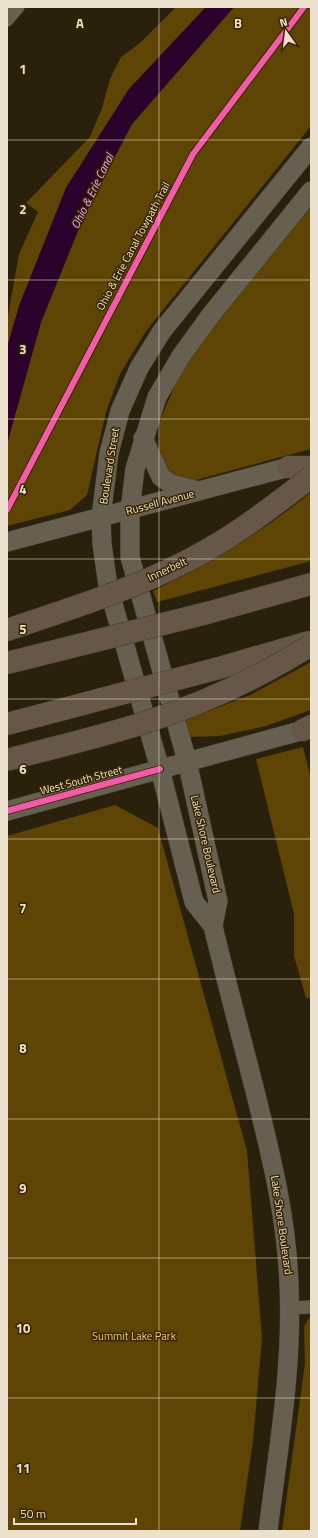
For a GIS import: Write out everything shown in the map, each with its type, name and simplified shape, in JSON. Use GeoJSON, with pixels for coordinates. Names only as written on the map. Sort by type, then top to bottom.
{"type":"FeatureCollection","features":[{"type":"Feature","properties":{"kind":"highway"},"geometry":{"type":"LineString","coordinates":[[289,467],[311,467]]}},
{"type":"Feature","properties":{"kind":"highway","name":"Innerbelt"},"geometry":{"type":"LineString","coordinates":[[7,630],[155,576],[206,550],[256,520],[311,477]]}},
{"type":"Feature","properties":{"kind":"highway"},"geometry":{"type":"LineString","coordinates":[[7,663],[207,613],[311,584]]}},
{"type":"Feature","properties":{"kind":"highway"},"geometry":{"type":"LineString","coordinates":[[7,724],[311,642]]}},
{"type":"Feature","properties":{"kind":"highway"},"geometry":{"type":"LineString","coordinates":[[7,760],[139,724],[206,700],[256,677],[311,645]]}},
{"type":"Feature","properties":{"kind":"main road","name":"Boulevard Street"},"geometry":{"type":"LineString","coordinates":[[160,769],[108,586],[102,544],[102,517],[109,453],[114,430],[139,368],[162,331],[311,147]]}},
{"type":"Feature","properties":{"kind":"main road"},"geometry":{"type":"LineString","coordinates":[[187,761],[134,574],[129,536],[130,510],[135,469],[143,438],[157,397],[180,356],[210,316],[311,191]]}},
{"type":"Feature","properties":{"kind":"main road"},"geometry":{"type":"LineString","coordinates":[[143,438],[161,477],[171,484],[201,491]]}},
{"type":"Feature","properties":{"kind":"main road","name":"Russell Avenue"},"geometry":{"type":"LineString","coordinates":[[7,542],[289,467]]}},
{"type":"Feature","properties":{"kind":"main road","name":"West South Street"},"geometry":{"type":"LineString","coordinates":[[7,811],[308,728]]}},
{"type":"Feature","properties":{"kind":"main road","name":"Lake Shore Boulevard"},"geometry":{"type":"LineString","coordinates":[[187,761],[218,901],[213,926]]}},
{"type":"Feature","properties":{"kind":"main road","name":"Lake Shore Boulevard"},"geometry":{"type":"LineString","coordinates":[[160,769],[194,902],[213,926],[279,1190],[286,1244],[290,1308],[286,1390],[268,1531]]}},
{"type":"Feature","properties":{"kind":"street"},"geometry":{"type":"LineString","coordinates":[[7,20],[18,7]]}},
{"type":"Feature","properties":{"kind":"street"},"geometry":{"type":"LineString","coordinates":[[290,1308],[311,1307]]}},
{"type":"Feature","properties":{"kind":"green space"},"geometry":{"type":"Polygon","coordinates":[[[176,7],[206,7],[129,89],[66,188],[19,306],[7,348],[7,321],[19,254],[38,212],[26,203],[90,137],[102,108],[110,79],[121,57],[140,43],[176,7]]]}},
{"type":"Feature","properties":{"kind":"green space"},"geometry":{"type":"Polygon","coordinates":[[[234,7],[311,7],[311,126],[146,331],[120,374],[106,412],[87,495],[70,510],[7,526],[7,444],[41,322],[84,216],[132,124],[234,7]]]}},
{"type":"Feature","properties":{"kind":"green space"},"geometry":{"type":"Polygon","coordinates":[[[311,205],[311,449],[196,480],[183,480],[171,477],[159,456],[160,421],[180,373],[206,334],[311,205]]]}},
{"type":"Feature","properties":{"kind":"green space"},"geometry":{"type":"Polygon","coordinates":[[[311,492],[311,561],[157,602],[153,591],[216,558],[255,534],[311,492]]]}},
{"type":"Feature","properties":{"kind":"green space"},"geometry":{"type":"Polygon","coordinates":[[[311,662],[311,710],[266,726],[220,736],[190,737],[183,730],[183,721],[250,695],[311,662]]]}},
{"type":"Feature","properties":{"kind":"green space"},"geometry":{"type":"Polygon","coordinates":[[[303,747],[311,779],[311,998],[306,998],[294,956],[294,914],[256,759],[303,747]]]}},
{"type":"Feature","properties":{"kind":"green space","name":"Summit Lake Park"},"geometry":{"type":"Polygon","coordinates":[[[115,805],[158,828],[247,1151],[262,1338],[253,1441],[240,1531],[7,1531],[7,836],[115,805]]]}},
{"type":"Feature","properties":{"kind":"green space"},"geometry":{"type":"Polygon","coordinates":[[[311,1317],[311,1531],[282,1531],[305,1363],[304,1327],[311,1317]]]}},
{"type":"Feature","properties":{"kind":"water","name":"Ohio & Erie Canal"},"geometry":{"type":"Polygon","coordinates":[[[206,7],[234,7],[132,124],[84,216],[41,322],[7,444],[7,348],[19,306],[66,188],[129,89],[206,7]]]}},
{"type":"Feature","properties":{"kind":"cycle path","name":"Ohio & Erie Canal Towpath Trail"},"geometry":{"type":"LineString","coordinates":[[7,510],[193,154],[304,7]]}},
{"type":"Feature","properties":{"kind":"cycle path"},"geometry":{"type":"LineString","coordinates":[[7,811],[160,769]]}}]}
